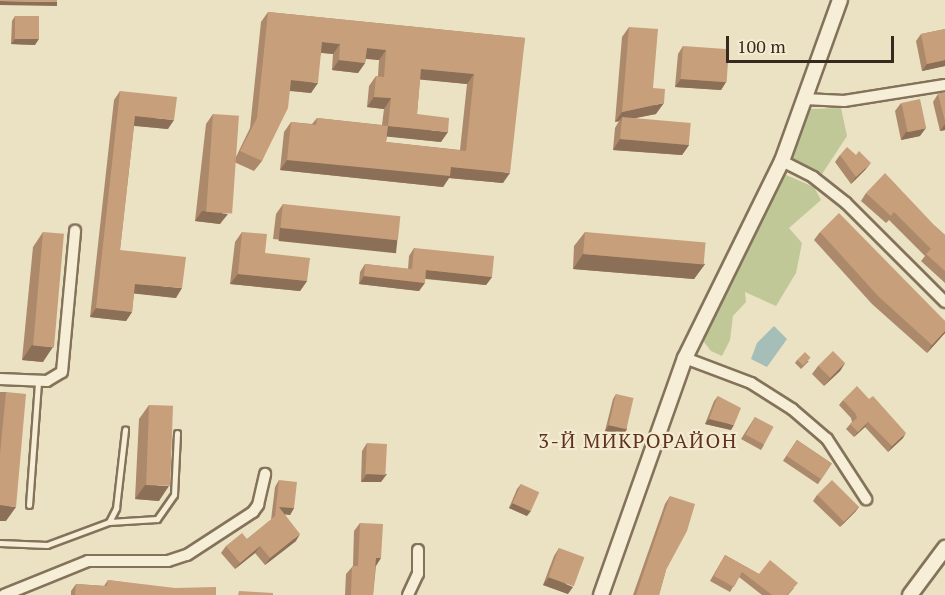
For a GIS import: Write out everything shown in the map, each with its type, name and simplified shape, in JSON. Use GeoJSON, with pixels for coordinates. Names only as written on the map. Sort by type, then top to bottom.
{"type":"FeatureCollection","features":[{"type":"Feature","properties":{"kind":"street"},"geometry":{"type":"LineString","coordinates":[[601,595],[685,358],[782,161],[840,0]]}},
{"type":"Feature","properties":{"kind":"street"},"geometry":{"type":"LineString","coordinates":[[805,99],[844,101],[945,86]]}},
{"type":"Feature","properties":{"kind":"street"},"geometry":{"type":"LineString","coordinates":[[782,161],[813,177],[846,202],[945,302]]}},
{"type":"Feature","properties":{"kind":"street"},"geometry":{"type":"LineString","coordinates":[[0,379],[47,381],[62,372],[75,231]]}},
{"type":"Feature","properties":{"kind":"street"},"geometry":{"type":"LineString","coordinates":[[685,358],[751,383],[792,410],[827,439],[866,499]]}},
{"type":"Feature","properties":{"kind":"street"},"geometry":{"type":"LineString","coordinates":[[4,595],[88,561],[168,561],[187,555],[253,512],[258,505],[265,474]]}},
{"type":"Feature","properties":{"kind":"street"},"geometry":{"type":"LineString","coordinates":[[910,595],[945,548]]}},
{"type":"Feature","properties":{"kind":"street"},"geometry":{"type":"LineString","coordinates":[[408,595],[418,574],[418,550]]}},
{"type":"Feature","properties":{"kind":"lane"},"geometry":{"type":"LineString","coordinates":[[28,505],[38,381]]}},
{"type":"Feature","properties":{"kind":"lane"},"geometry":{"type":"LineString","coordinates":[[109,522],[116,508],[125,430]]}},
{"type":"Feature","properties":{"kind":"lane"},"geometry":{"type":"LineString","coordinates":[[0,543],[47,545],[109,522],[157,519],[174,495],[177,433]]}},
{"type":"Feature","properties":{"kind":"green space"},"geometry":{"type":"Polygon","coordinates":[[[841,108],[847,136],[822,174],[791,157],[809,109],[841,108]]]}},
{"type":"Feature","properties":{"kind":"green space"},"geometry":{"type":"Polygon","coordinates":[[[786,175],[814,187],[821,200],[789,228],[802,243],[796,273],[776,306],[745,292],[746,302],[733,316],[730,340],[722,356],[711,351],[704,342],[710,314],[786,175]]]}},
{"type":"Feature","properties":{"kind":"water"},"geometry":{"type":"Polygon","coordinates":[[[774,326],[787,339],[767,367],[751,359],[757,343],[774,326]]]}},
{"type":"Feature","properties":{"kind":"building"},"geometry":{"type":"Polygon","coordinates":[[[57,0],[57,2],[0,1],[57,0]]]}},
{"type":"Feature","properties":{"kind":"building"},"geometry":{"type":"Polygon","coordinates":[[[268,12],[525,38],[510,173],[451,167],[450,176],[287,160],[291,122],[316,125],[317,118],[388,126],[391,98],[374,97],[376,76],[384,77],[386,50],[367,48],[365,63],[339,60],[340,44],[322,42],[318,83],[291,80],[288,108],[262,161],[240,151],[257,118],[268,12]],[[421,69],[417,114],[449,118],[448,132],[388,126],[386,142],[466,151],[474,74],[421,69]]]}},
{"type":"Feature","properties":{"kind":"building"},"geometry":{"type":"Polygon","coordinates":[[[15,16],[39,16],[39,39],[15,39],[15,16]]]}},
{"type":"Feature","properties":{"kind":"building"},"geometry":{"type":"Polygon","coordinates":[[[629,27],[658,29],[653,88],[665,89],[664,103],[622,112],[629,27]]]}},
{"type":"Feature","properties":{"kind":"building"},"geometry":{"type":"Polygon","coordinates":[[[945,29],[945,60],[927,64],[921,34],[945,29]]]}},
{"type":"Feature","properties":{"kind":"building"},"geometry":{"type":"Polygon","coordinates":[[[683,46],[729,49],[727,82],[681,79],[683,46]]]}},
{"type":"Feature","properties":{"kind":"building"},"geometry":{"type":"Polygon","coordinates":[[[120,91],[177,97],[174,120],[135,116],[120,250],[186,257],[182,288],[135,284],[132,312],[96,308],[120,91]]]}},
{"type":"Feature","properties":{"kind":"building"},"geometry":{"type":"Polygon","coordinates":[[[945,92],[945,121],[938,94],[945,92]]]}},
{"type":"Feature","properties":{"kind":"building"},"geometry":{"type":"Polygon","coordinates":[[[920,99],[926,128],[908,132],[901,103],[920,99]]]}},
{"type":"Feature","properties":{"kind":"building"},"geometry":{"type":"Polygon","coordinates":[[[213,114],[239,116],[232,214],[206,212],[213,114]]]}},
{"type":"Feature","properties":{"kind":"building"},"geometry":{"type":"Polygon","coordinates":[[[622,117],[691,123],[689,145],[620,139],[622,117]]]}},
{"type":"Feature","properties":{"kind":"building"},"geometry":{"type":"Polygon","coordinates":[[[847,147],[856,155],[859,151],[871,163],[856,177],[840,155],[847,147]]]}},
{"type":"Feature","properties":{"kind":"building"},"geometry":{"type":"Polygon","coordinates":[[[885,173],[945,235],[945,271],[926,254],[931,249],[894,212],[891,216],[866,193],[885,173]]]}},
{"type":"Feature","properties":{"kind":"building"},"geometry":{"type":"Polygon","coordinates":[[[283,204],[400,216],[398,240],[280,228],[283,204]]]}},
{"type":"Feature","properties":{"kind":"building"},"geometry":{"type":"Polygon","coordinates":[[[839,213],[945,321],[945,331],[932,345],[878,296],[820,232],[839,213]]]}},
{"type":"Feature","properties":{"kind":"building"},"geometry":{"type":"Polygon","coordinates":[[[43,232],[64,234],[54,347],[33,346],[43,232]]]}},
{"type":"Feature","properties":{"kind":"building"},"geometry":{"type":"Polygon","coordinates":[[[242,232],[267,234],[265,253],[310,258],[307,281],[238,274],[242,232]]]}},
{"type":"Feature","properties":{"kind":"building"},"geometry":{"type":"Polygon","coordinates":[[[585,232],[706,243],[704,264],[583,254],[585,232]]]}},
{"type":"Feature","properties":{"kind":"building"},"geometry":{"type":"Polygon","coordinates":[[[414,248],[494,256],[492,277],[426,270],[425,283],[364,276],[365,264],[412,269],[414,248]]]}},
{"type":"Feature","properties":{"kind":"building"},"geometry":{"type":"Polygon","coordinates":[[[833,351],[845,363],[830,378],[818,366],[833,351]]]}},
{"type":"Feature","properties":{"kind":"building"},"geometry":{"type":"Polygon","coordinates":[[[805,352],[811,358],[803,365],[797,360],[805,352]]]}},
{"type":"Feature","properties":{"kind":"building"},"geometry":{"type":"Polygon","coordinates":[[[857,386],[869,399],[873,396],[906,433],[892,446],[868,422],[858,432],[850,424],[857,418],[843,400],[857,386]]]}},
{"type":"Feature","properties":{"kind":"building"},"geometry":{"type":"Polygon","coordinates":[[[6,392],[26,394],[16,507],[0,505],[0,454],[6,392]]]}},
{"type":"Feature","properties":{"kind":"building"},"geometry":{"type":"Polygon","coordinates":[[[616,394],[634,398],[626,429],[609,425],[616,394]]]}},
{"type":"Feature","properties":{"kind":"building"},"geometry":{"type":"Polygon","coordinates":[[[718,396],[741,408],[734,425],[709,419],[718,396]]]}},
{"type":"Feature","properties":{"kind":"building"},"geometry":{"type":"Polygon","coordinates":[[[149,405],[173,406],[170,486],[146,485],[149,405]]]}},
{"type":"Feature","properties":{"kind":"building"},"geometry":{"type":"Polygon","coordinates":[[[755,417],[774,427],[764,445],[746,435],[755,417]]]}},
{"type":"Feature","properties":{"kind":"building"},"geometry":{"type":"Polygon","coordinates":[[[797,440],[832,463],[821,479],[786,456],[797,440]]]}},
{"type":"Feature","properties":{"kind":"building"},"geometry":{"type":"Polygon","coordinates":[[[367,443],[387,444],[385,475],[365,474],[367,443]]]}},
{"type":"Feature","properties":{"kind":"building"},"geometry":{"type":"Polygon","coordinates":[[[279,480],[297,482],[294,508],[279,507],[300,534],[270,558],[260,546],[240,563],[226,546],[242,533],[247,539],[275,516],[279,480]]]}},
{"type":"Feature","properties":{"kind":"building"},"geometry":{"type":"Polygon","coordinates":[[[832,480],[859,507],[844,522],[817,495],[832,480]]]}},
{"type":"Feature","properties":{"kind":"building"},"geometry":{"type":"Polygon","coordinates":[[[521,484],[539,492],[531,511],[512,503],[521,484]]]}},
{"type":"Feature","properties":{"kind":"building"},"geometry":{"type":"Polygon","coordinates":[[[670,496],[695,504],[687,531],[666,570],[659,595],[636,595],[670,496]]]}},
{"type":"Feature","properties":{"kind":"building"},"geometry":{"type":"Polygon","coordinates":[[[360,523],[383,524],[381,558],[376,558],[373,595],[351,595],[352,566],[358,566],[360,523]]]}},
{"type":"Feature","properties":{"kind":"building"},"geometry":{"type":"Polygon","coordinates":[[[559,548],[584,557],[574,586],[548,577],[559,548]]]}},
{"type":"Feature","properties":{"kind":"building"},"geometry":{"type":"Polygon","coordinates":[[[725,555],[759,574],[770,560],[798,583],[787,595],[772,595],[742,572],[734,587],[714,576],[725,555]]]}},
{"type":"Feature","properties":{"kind":"building"},"geometry":{"type":"Polygon","coordinates":[[[108,580],[175,588],[216,587],[216,595],[75,595],[76,584],[107,586],[108,580]]]}},
{"type":"Feature","properties":{"kind":"building"},"geometry":{"type":"Polygon","coordinates":[[[239,591],[273,593],[273,595],[238,595],[239,591]]]}},
{"type":"Feature","properties":{"kind":"district","name":"3-Й МИКРОРАЙОН"},"geometry":{"type":"Point","coordinates":[638,440]}}]}
